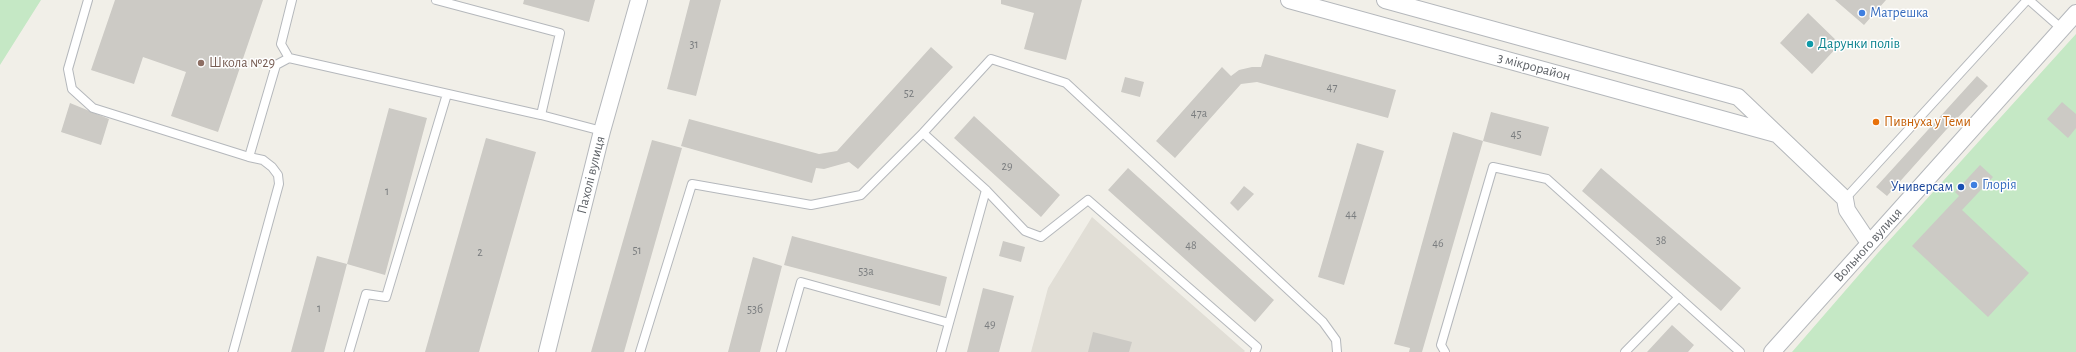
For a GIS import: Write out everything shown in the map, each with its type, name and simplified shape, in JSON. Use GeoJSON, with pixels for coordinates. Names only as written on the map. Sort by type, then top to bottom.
{"type":"FeatureCollection","features":[{"type":"Feature","properties":{"kind":"street","name":"Пахолі вулиця"},"geometry":{"type":"LineString","coordinates":[[547,352],[602,131],[639,0]]}},
{"type":"Feature","properties":{"kind":"street","name":"3 мікрорайон"},"geometry":{"type":"LineString","coordinates":[[1289,0],[1778,134]]}},
{"type":"Feature","properties":{"kind":"street","name":"3 мікрорайон"},"geometry":{"type":"LineString","coordinates":[[1384,0],[1738,97],[1845,199],[1847,210],[1869,243]]}},
{"type":"Feature","properties":{"kind":"street","name":"Вольного вулиця"},"geometry":{"type":"LineString","coordinates":[[1772,352],[2076,13]]}},
{"type":"Feature","properties":{"kind":"lane"},"geometry":{"type":"LineString","coordinates":[[88,0],[68,69],[72,89],[93,108],[249,157],[263,160],[272,167],[278,175],[279,184],[232,352]]}},
{"type":"Feature","properties":{"kind":"lane"},"geometry":{"type":"LineString","coordinates":[[289,58],[281,44],[292,0]]}},
{"type":"Feature","properties":{"kind":"lane"},"geometry":{"type":"LineString","coordinates":[[436,0],[560,33],[541,115]]}},
{"type":"Feature","properties":{"kind":"lane"},"geometry":{"type":"LineString","coordinates":[[1845,199],[2028,0],[2062,29]]}},
{"type":"Feature","properties":{"kind":"lane"},"geometry":{"type":"LineString","coordinates":[[249,157],[276,65],[289,58],[541,115],[602,131]]}},
{"type":"Feature","properties":{"kind":"lane"},"geometry":{"type":"LineString","coordinates":[[641,352],[692,184],[811,205],[861,195],[923,133],[991,59],[1066,82],[1323,322],[1336,340],[1337,352]]}},
{"type":"Feature","properties":{"kind":"lane"},"geometry":{"type":"LineString","coordinates":[[349,352],[366,294],[386,297],[448,94]]}},
{"type":"Feature","properties":{"kind":"lane"},"geometry":{"type":"LineString","coordinates":[[923,133],[986,190],[1025,231],[1041,237],[1088,200],[1257,347],[1255,352]]}},
{"type":"Feature","properties":{"kind":"lane"},"geometry":{"type":"LineString","coordinates":[[1445,352],[1441,345],[1493,167],[1547,179],[1740,352]]}},
{"type":"Feature","properties":{"kind":"lane"},"geometry":{"type":"LineString","coordinates":[[941,352],[986,190]]}},
{"type":"Feature","properties":{"kind":"lane"},"geometry":{"type":"LineString","coordinates":[[781,352],[801,282],[949,323]]}},
{"type":"Feature","properties":{"kind":"lane"},"geometry":{"type":"LineString","coordinates":[[1625,352],[1679,297]]}},
{"type":"Feature","properties":{"kind":"shaded area"},"geometry":{"type":"Polygon","coordinates":[[[1092,217],[1245,351],[1031,352],[1048,288],[1092,217]]]}},
{"type":"Feature","properties":{"kind":"green space"},"geometry":{"type":"Polygon","coordinates":[[[0,0],[41,0],[0,65],[0,0]]]}},
{"type":"Feature","properties":{"kind":"green space"},"geometry":{"type":"Polygon","coordinates":[[[2076,34],[2076,352],[1792,352],[1877,254],[2076,34]]]}},
{"type":"Feature","properties":{"kind":"building","name":"Школа №29"},"geometry":{"type":"Polygon","coordinates":[[[115,0],[263,0],[218,132],[171,116],[186,72],[143,57],[134,84],[91,70],[115,0]]]}},
{"type":"Feature","properties":{"kind":"building"},"geometry":{"type":"Polygon","coordinates":[[[524,0],[595,0],[589,22],[523,4],[524,0]]]}},
{"type":"Feature","properties":{"kind":"building"},"geometry":{"type":"Polygon","coordinates":[[[690,0],[721,0],[696,96],[667,89],[690,0]]]}},
{"type":"Feature","properties":{"kind":"building"},"geometry":{"type":"Polygon","coordinates":[[[1001,0],[1082,0],[1066,60],[1024,49],[1034,13],[1001,4],[1001,0]]]}},
{"type":"Feature","properties":{"kind":"building","name":"Матрешка"},"geometry":{"type":"Polygon","coordinates":[[[1835,0],[1886,0],[1864,25],[1835,0]]]}},
{"type":"Feature","properties":{"kind":"building","name":"Дарунки полів"},"geometry":{"type":"Polygon","coordinates":[[[1808,13],[1840,44],[1812,74],[1780,43],[1808,13]]]}},
{"type":"Feature","properties":{"kind":"building"},"geometry":{"type":"Polygon","coordinates":[[[931,47],[953,67],[858,169],[849,162],[824,169],[816,168],[812,183],[681,146],[689,119],[819,154],[837,151],[931,47]]]}},
{"type":"Feature","properties":{"kind":"building"},"geometry":{"type":"Polygon","coordinates":[[[1265,54],[1396,90],[1388,118],[1257,82],[1241,84],[1175,158],[1156,141],[1222,67],[1231,76],[1239,70],[1252,67],[1261,67],[1265,54]]]}},
{"type":"Feature","properties":{"kind":"building"},"geometry":{"type":"Polygon","coordinates":[[[1977,76],[1988,86],[1887,196],[1876,187],[1977,76]]]}},
{"type":"Feature","properties":{"kind":"building"},"geometry":{"type":"Polygon","coordinates":[[[1125,77],[1144,82],[1140,97],[1121,92],[1125,77]]]}},
{"type":"Feature","properties":{"kind":"building"},"geometry":{"type":"Polygon","coordinates":[[[2062,102],[2076,114],[2076,128],[2068,138],[2047,119],[2062,102]]]}},
{"type":"Feature","properties":{"kind":"building"},"geometry":{"type":"Polygon","coordinates":[[[70,103],[109,119],[101,145],[61,132],[70,103]]]}},
{"type":"Feature","properties":{"kind":"building"},"geometry":{"type":"Polygon","coordinates":[[[389,108],[427,118],[385,275],[347,264],[389,108]]]}},
{"type":"Feature","properties":{"kind":"building"},"geometry":{"type":"Polygon","coordinates":[[[1491,112],[1549,127],[1541,156],[1483,141],[1491,112]]]}},
{"type":"Feature","properties":{"kind":"building"},"geometry":{"type":"Polygon","coordinates":[[[974,116],[1060,195],[1041,217],[954,138],[974,116]]]}},
{"type":"Feature","properties":{"kind":"building"},"geometry":{"type":"Polygon","coordinates":[[[1453,132],[1483,141],[1422,352],[1409,352],[1410,348],[1394,344],[1453,132]]]}},
{"type":"Feature","properties":{"kind":"building"},"geometry":{"type":"Polygon","coordinates":[[[486,138],[536,152],[479,352],[425,352],[486,138]]]}},
{"type":"Feature","properties":{"kind":"building"},"geometry":{"type":"Polygon","coordinates":[[[652,140],[682,148],[624,352],[591,352],[652,140]]]}},
{"type":"Feature","properties":{"kind":"building"},"geometry":{"type":"Polygon","coordinates":[[[1357,143],[1384,151],[1344,285],[1318,277],[1357,143]]]}},
{"type":"Feature","properties":{"kind":"building"},"geometry":{"type":"Polygon","coordinates":[[[1980,165],[1993,177],[1962,210],[2029,273],[1988,317],[1912,246],[1959,196],[1955,192],[1980,165]]]}},
{"type":"Feature","properties":{"kind":"building"},"geometry":{"type":"Polygon","coordinates":[[[1128,168],[1274,300],[1255,322],[1108,190],[1128,168]]]}},
{"type":"Feature","properties":{"kind":"building"},"geometry":{"type":"Polygon","coordinates":[[[1601,168],[1741,288],[1721,311],[1582,191],[1601,168]]]}},
{"type":"Feature","properties":{"kind":"building"},"geometry":{"type":"Polygon","coordinates":[[[1244,186],[1254,194],[1238,211],[1230,203],[1244,186]]]}},
{"type":"Feature","properties":{"kind":"building"},"geometry":{"type":"Polygon","coordinates":[[[792,236],[947,277],[940,306],[784,265],[792,236]]]}},
{"type":"Feature","properties":{"kind":"building"},"geometry":{"type":"Polygon","coordinates":[[[1003,241],[1025,247],[1021,262],[999,256],[1003,241]]]}},
{"type":"Feature","properties":{"kind":"building"},"geometry":{"type":"Polygon","coordinates":[[[317,256],[347,264],[324,352],[291,352],[317,256]]]}},
{"type":"Feature","properties":{"kind":"building"},"geometry":{"type":"Polygon","coordinates":[[[753,257],[782,266],[760,352],[728,352],[753,257]]]}},
{"type":"Feature","properties":{"kind":"building"},"geometry":{"type":"Polygon","coordinates":[[[983,288],[1014,296],[999,352],[967,352],[983,288]]]}},
{"type":"Feature","properties":{"kind":"building"},"geometry":{"type":"Polygon","coordinates":[[[1672,325],[1694,345],[1688,352],[1647,352],[1672,325]]]}},
{"type":"Feature","properties":{"kind":"building"},"geometry":{"type":"Polygon","coordinates":[[[1093,332],[1132,342],[1129,352],[1088,352],[1093,332]]]}},
{"type":"Feature","properties":{"kind":"place","name":"Матрешка"},"geometry":{"type":"Point","coordinates":[1862,13]}},
{"type":"Feature","properties":{"kind":"place","name":"Дарунки полів"},"geometry":{"type":"Point","coordinates":[1810,44]}},
{"type":"Feature","properties":{"kind":"place","name":"Школа №29"},"geometry":{"type":"Point","coordinates":[201,63]}},
{"type":"Feature","properties":{"kind":"place","name":"Пивнуха у Теми"},"geometry":{"type":"Point","coordinates":[1876,122]}},
{"type":"Feature","properties":{"kind":"place","name":"Глорія"},"geometry":{"type":"Point","coordinates":[1974,185]}},
{"type":"Feature","properties":{"kind":"place","name":"Универсам"},"geometry":{"type":"Point","coordinates":[1961,187]}}]}
